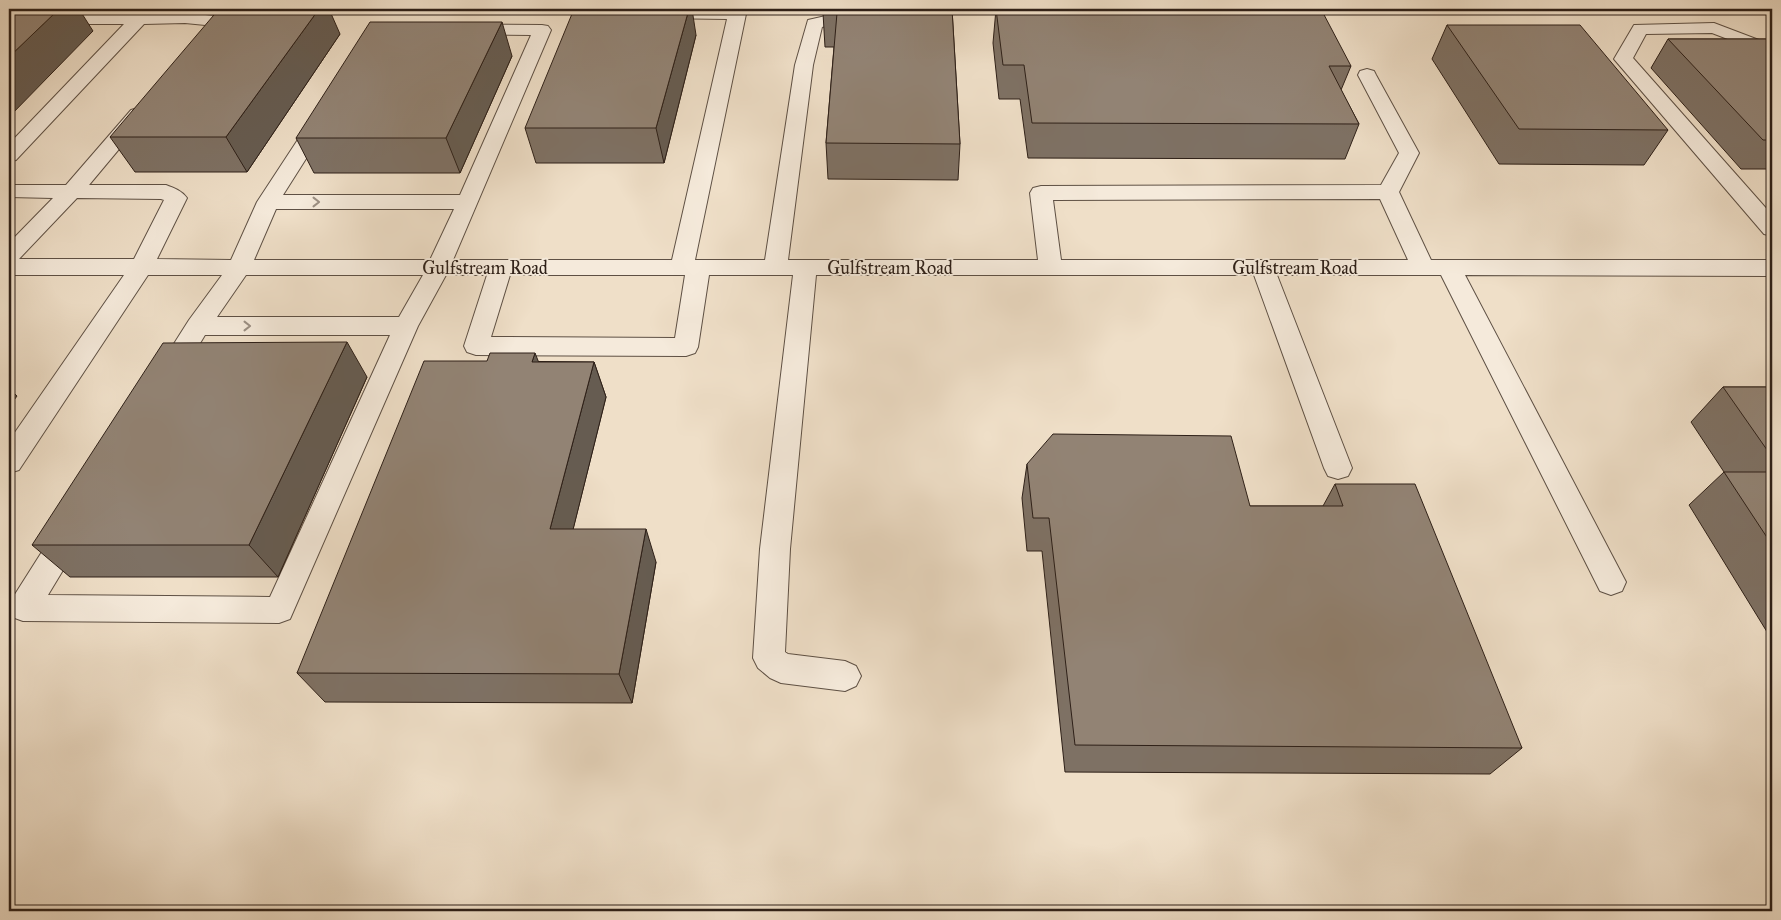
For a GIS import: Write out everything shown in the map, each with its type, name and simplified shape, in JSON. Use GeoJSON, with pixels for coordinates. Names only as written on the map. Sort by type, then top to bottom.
{"type":"FeatureCollection","features":[{"type":"Feature","properties":{"kind":"street"},"geometry":{"type":"LineString","coordinates":[[775,268],[804,65],[814,24],[830,20],[899,19],[899,9]]}},
{"type":"Feature","properties":{"kind":"street"},"geometry":{"type":"LineString","coordinates":[[501,268],[476,346],[686,347],[690,268],[737,14],[641,13]]}},
{"type":"Feature","properties":{"kind":"street"},"geometry":{"type":"LineString","coordinates":[[9,156],[139,18]]}},
{"type":"Feature","properties":{"kind":"street"},"geometry":{"type":"LineString","coordinates":[[9,19],[185,18],[234,20],[210,31],[204,38]]}},
{"type":"Feature","properties":{"kind":"street"},"geometry":{"type":"LineString","coordinates":[[1772,50],[1714,28],[1640,29],[1623,59],[1772,230]]}},
{"type":"Feature","properties":{"kind":"street"},"geometry":{"type":"LineString","coordinates":[[379,29],[542,30],[468,202],[438,268],[406,326],[279,610],[23,608],[198,326],[239,268],[268,202],[379,29]]}},
{"type":"Feature","properties":{"kind":"street"},"geometry":{"type":"LineString","coordinates":[[1367,75],[1409,153],[1388,192]]}},
{"type":"Feature","properties":{"kind":"street"},"geometry":{"type":"LineString","coordinates":[[9,256],[72,191],[148,104]]}},
{"type":"Feature","properties":{"kind":"street"},"geometry":{"type":"LineString","coordinates":[[9,191],[166,192],[176,198],[141,268],[9,462]]}},
{"type":"Feature","properties":{"kind":"street"},"geometry":{"type":"LineString","coordinates":[[1050,268],[1041,193],[1388,192]]}},
{"type":"Feature","properties":{"kind":"street"},"geometry":{"type":"LineString","coordinates":[[1388,192],[1423,268]]}},
{"type":"Feature","properties":{"kind":"street"},"geometry":{"type":"LineString","coordinates":[[268,202],[468,202]]}},
{"type":"Feature","properties":{"kind":"street","name":"Gulfstream Road"},"geometry":{"type":"LineString","coordinates":[[9,267],[1765,268]]}},
{"type":"Feature","properties":{"kind":"street"},"geometry":{"type":"LineString","coordinates":[[805,268],[775,550],[769,658],[781,668],[845,676]]}},
{"type":"Feature","properties":{"kind":"street"},"geometry":{"type":"LineString","coordinates":[[1263,268],[1338,468]]}},
{"type":"Feature","properties":{"kind":"street"},"geometry":{"type":"LineString","coordinates":[[1449,268],[1610,582]]}},
{"type":"Feature","properties":{"kind":"street"},"geometry":{"type":"LineString","coordinates":[[1765,268],[1772,287]]}},
{"type":"Feature","properties":{"kind":"street"},"geometry":{"type":"LineString","coordinates":[[198,326],[406,326]]}},
{"type":"Feature","properties":{"kind":"building"},"geometry":{"type":"Polygon","coordinates":[[[9,9],[59,9],[9,57],[9,9]]]}},
{"type":"Feature","properties":{"kind":"building"},"geometry":{"type":"Polygon","coordinates":[[[219,9],[319,9],[226,137],[110,137],[219,9]]]}},
{"type":"Feature","properties":{"kind":"building"},"geometry":{"type":"Polygon","coordinates":[[[574,9],[689,9],[656,128],[525,128],[574,9]]]}},
{"type":"Feature","properties":{"kind":"building"},"geometry":{"type":"Polygon","coordinates":[[[823,9],[952,9],[960,144],[826,143],[837,13],[823,13],[823,9]]]}},
{"type":"Feature","properties":{"kind":"building"},"geometry":{"type":"Polygon","coordinates":[[[996,9],[1321,9],[1351,66],[1329,66],[1359,124],[1032,123],[1024,65],[1003,65],[996,9]]]}},
{"type":"Feature","properties":{"kind":"building"},"geometry":{"type":"Polygon","coordinates":[[[370,22],[502,22],[446,138],[296,138],[370,22]]]}},
{"type":"Feature","properties":{"kind":"building"},"geometry":{"type":"Polygon","coordinates":[[[1447,25],[1580,25],[1668,130],[1519,129],[1447,25]]]}},
{"type":"Feature","properties":{"kind":"building"},"geometry":{"type":"Polygon","coordinates":[[[1668,39],[1772,39],[1772,140],[1763,140],[1668,39]]]}},
{"type":"Feature","properties":{"kind":"building"},"geometry":{"type":"Polygon","coordinates":[[[347,342],[249,545],[32,545],[163,343],[347,342]]]}},
{"type":"Feature","properties":{"kind":"building"},"geometry":{"type":"Polygon","coordinates":[[[490,353],[535,353],[532,362],[594,362],[550,529],[646,529],[619,674],[297,673],[424,361],[487,361],[490,353]]]}},
{"type":"Feature","properties":{"kind":"building"},"geometry":{"type":"Polygon","coordinates":[[[1723,387],[1772,387],[1772,457],[1723,387]]]}},
{"type":"Feature","properties":{"kind":"building"},"geometry":{"type":"Polygon","coordinates":[[[1053,434],[1231,436],[1250,506],[1343,506],[1335,484],[1415,484],[1522,748],[1075,745],[1049,518],[1033,518],[1027,464],[1053,434]]]}},
{"type":"Feature","properties":{"kind":"building"},"geometry":{"type":"Polygon","coordinates":[[[1724,472],[1772,472],[1772,545],[1724,472]]]}}]}
